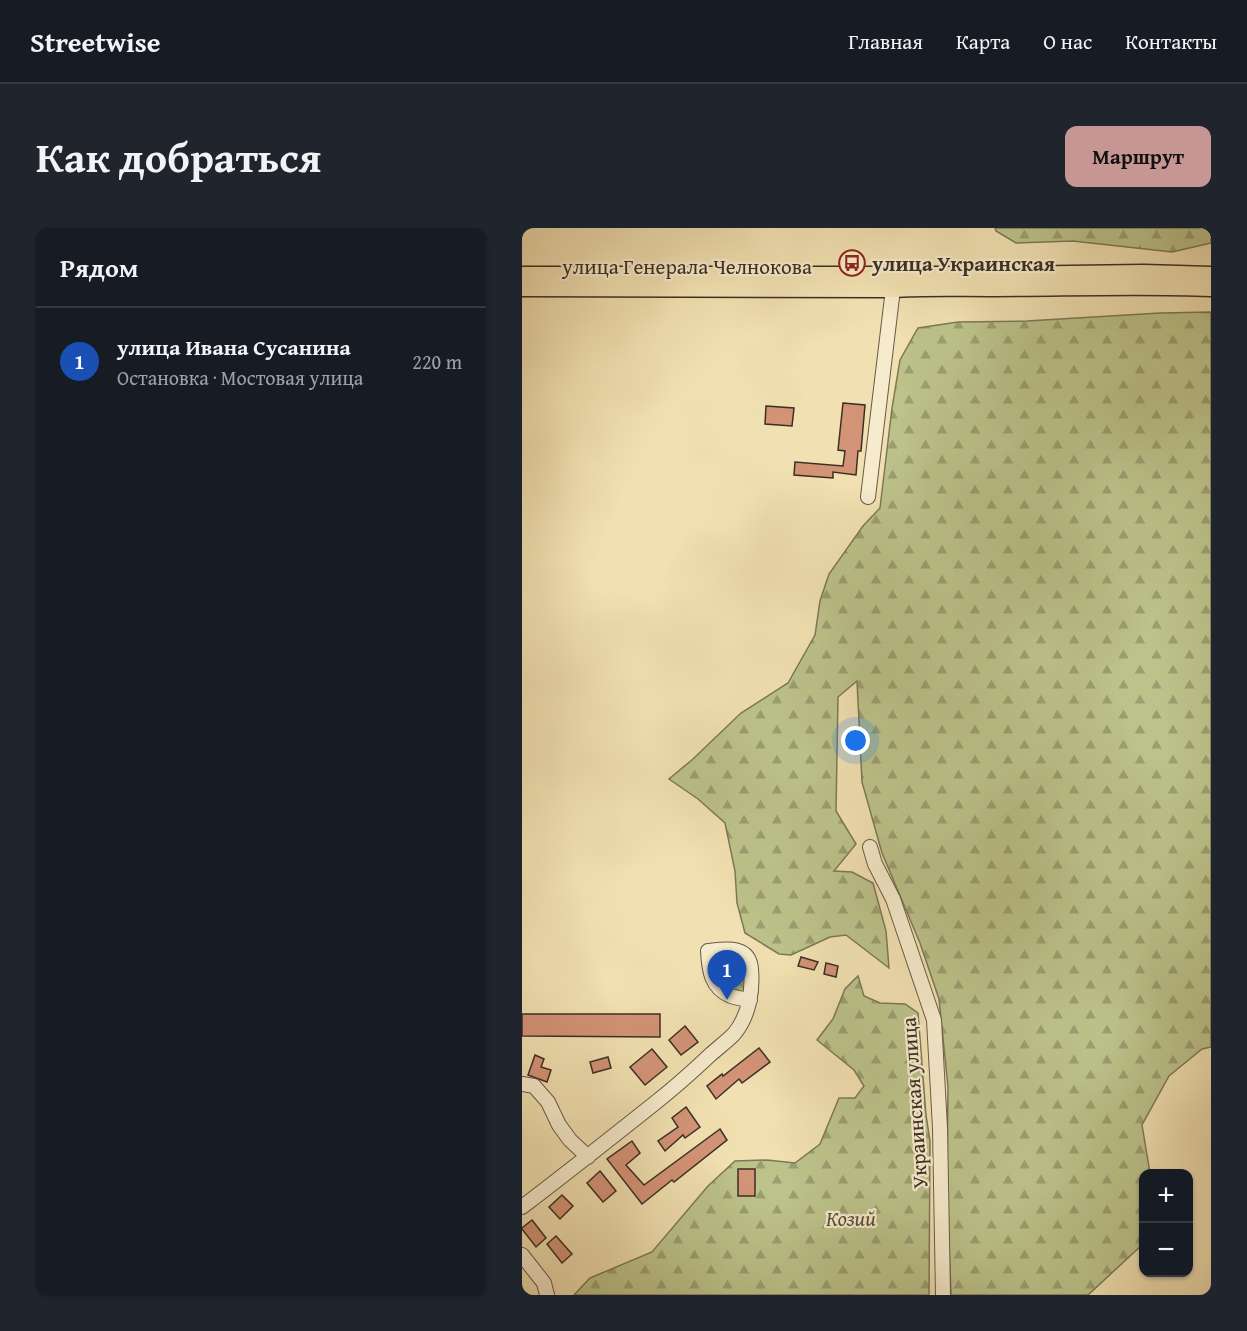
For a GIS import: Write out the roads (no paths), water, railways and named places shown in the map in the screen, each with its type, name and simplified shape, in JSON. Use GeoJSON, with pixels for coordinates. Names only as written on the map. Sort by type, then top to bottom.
{"type":"FeatureCollection","features":[{"type":"Feature","properties":{"kind":"main road","name":"улица Генерала Челнокова"},"geometry":{"type":"LineString","coordinates":[[522,275],[1144,273],[1211,275]]}},
{"type":"Feature","properties":{"kind":"main road","name":"улица Генерала Челнокова"},"geometry":{"type":"LineString","coordinates":[[522,288],[893,289],[1152,286],[1211,288]]}},
{"type":"Feature","properties":{"kind":"street"},"geometry":{"type":"LineString","coordinates":[[868,497],[893,289]]}},
{"type":"Feature","properties":{"kind":"street","name":"Украинская улица"},"geometry":{"type":"LineString","coordinates":[[870,847],[875,864],[893,899],[934,1020],[940,1128],[943,1295]]}},
{"type":"Feature","properties":{"kind":"street"},"geometry":{"type":"LineString","coordinates":[[522,1207],[679,1083],[734,1033],[743,1019],[750,1000],[750,962],[746,954],[740,951],[708,951],[711,977],[715,983],[731,996],[750,1000]]}},
{"type":"Feature","properties":{"kind":"street"},"geometry":{"type":"LineString","coordinates":[[522,1084],[534,1086],[548,1102],[559,1125],[570,1140],[588,1157]]}},
{"type":"Feature","properties":{"kind":"street"},"geometry":{"type":"LineString","coordinates":[[522,1255],[544,1283],[547,1295]]}},
{"type":"Feature","properties":{"kind":"place","name":"улица Украинская"},"geometry":{"type":"Point","coordinates":[852,263]}},
{"type":"Feature","properties":{"kind":"place","name":"улица Ивана Сусанина"},"geometry":{"type":"Point","coordinates":[727,1000]}},
{"type":"Feature","properties":{"kind":"park label","name":"Козий"},"geometry":{"type":"Point","coordinates":[851,1218]}}]}
